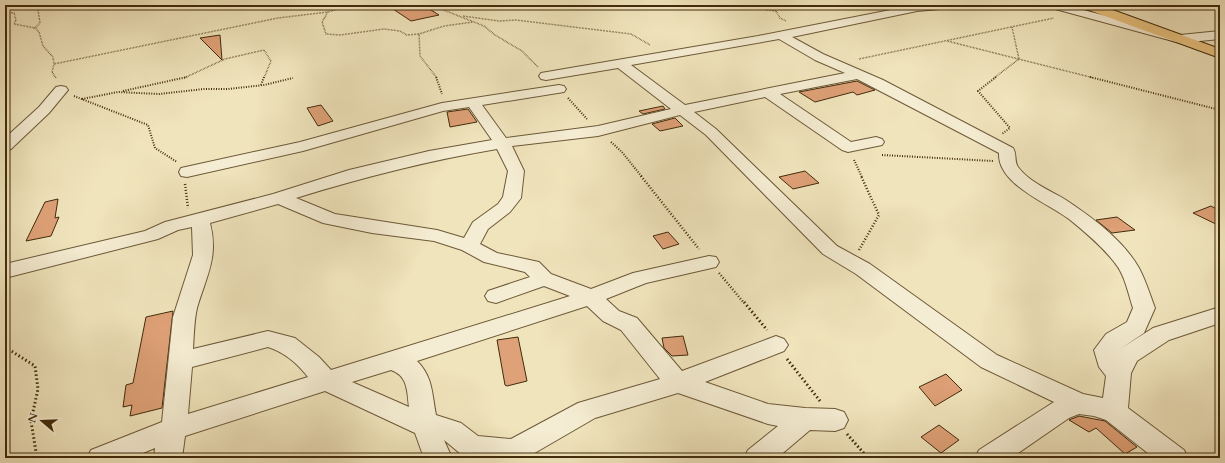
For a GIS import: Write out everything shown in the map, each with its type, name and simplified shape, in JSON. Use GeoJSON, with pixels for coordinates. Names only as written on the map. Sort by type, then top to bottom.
{"type":"FeatureCollection","features":[{"type":"Feature","properties":{"kind":"main road"},"geometry":{"type":"LineString","coordinates":[[1084,9],[1180,39],[1220,54]]}},
{"type":"Feature","properties":{"kind":"street"},"geometry":{"type":"LineString","coordinates":[[546,76],[786,34],[917,8],[951,5]]}},
{"type":"Feature","properties":{"kind":"street"},"geometry":{"type":"LineString","coordinates":[[1052,5],[1084,9]]}},
{"type":"Feature","properties":{"kind":"street"},"geometry":{"type":"LineString","coordinates":[[786,34],[851,72],[878,83],[1007,151],[1006,161],[1014,174],[1036,191],[1059,204],[1106,240],[1123,259],[1135,281],[1144,308],[1136,327],[1114,340],[1106,350],[1111,367],[1119,373]]}},
{"type":"Feature","properties":{"kind":"street"},"geometry":{"type":"LineString","coordinates":[[1180,39],[1220,35]]}},
{"type":"Feature","properties":{"kind":"street"},"geometry":{"type":"LineString","coordinates":[[620,63],[681,111],[711,132],[830,250],[851,262],[949,331],[989,362],[1010,373],[1060,393],[1078,404],[1096,406],[1115,413],[1174,458]]}},
{"type":"Feature","properties":{"kind":"street"},"geometry":{"type":"LineString","coordinates":[[5,270],[151,235],[172,226],[200,220],[279,198],[355,174],[429,156],[502,143],[598,131],[681,111],[768,93],[851,72]]}},
{"type":"Feature","properties":{"kind":"street"},"geometry":{"type":"LineString","coordinates":[[187,172],[302,146],[442,107],[559,89]]}},
{"type":"Feature","properties":{"kind":"street"},"geometry":{"type":"LineString","coordinates":[[5,146],[44,110],[61,90]]}},
{"type":"Feature","properties":{"kind":"street"},"geometry":{"type":"LineString","coordinates":[[768,93],[848,147],[875,148]]}},
{"type":"Feature","properties":{"kind":"street"},"geometry":{"type":"LineString","coordinates":[[469,246],[480,226],[504,208],[512,198],[516,171],[502,143],[473,102]]}},
{"type":"Feature","properties":{"kind":"street"},"geometry":{"type":"LineString","coordinates":[[279,198],[330,219],[372,227],[437,236],[469,246],[491,258],[532,267],[544,279],[591,297],[611,316],[629,324],[678,383],[768,414],[805,419],[835,420]]}},
{"type":"Feature","properties":{"kind":"street"},"geometry":{"type":"LineString","coordinates":[[168,458],[168,446],[174,429],[179,361],[187,302],[192,292],[202,258],[204,245],[200,220]]}},
{"type":"Feature","properties":{"kind":"street"},"geometry":{"type":"LineString","coordinates":[[101,458],[174,429],[591,297],[640,278],[709,262]]}},
{"type":"Feature","properties":{"kind":"street"},"geometry":{"type":"LineString","coordinates":[[496,296],[544,279]]}},
{"type":"Feature","properties":{"kind":"street"},"geometry":{"type":"LineString","coordinates":[[1115,413],[1119,373],[1128,355],[1161,334],[1220,315]]}},
{"type":"Feature","properties":{"kind":"street"},"geometry":{"type":"LineString","coordinates":[[179,361],[268,339],[287,344],[312,363],[326,380],[425,426],[439,426],[452,431],[472,447],[512,455],[586,405],[678,383],[776,345]]}},
{"type":"Feature","properties":{"kind":"street"},"geometry":{"type":"LineString","coordinates":[[390,360],[407,366],[417,376],[425,426],[438,458]]}},
{"type":"Feature","properties":{"kind":"street"},"geometry":{"type":"LineString","coordinates":[[989,458],[1060,411],[1078,404]]}},
{"type":"Feature","properties":{"kind":"street"},"geometry":{"type":"LineString","coordinates":[[758,458],[805,419]]}},
{"type":"Feature","properties":{"kind":"path"},"geometry":{"type":"LineString","coordinates":[[35,28],[40,23],[38,10],[40,5]]}},
{"type":"Feature","properties":{"kind":"path"},"geometry":{"type":"LineString","coordinates":[[54,64],[278,18],[328,12],[346,6],[364,5]]}},
{"type":"Feature","properties":{"kind":"path"},"geometry":{"type":"LineString","coordinates":[[431,5],[484,26],[532,59],[546,76]]}},
{"type":"Feature","properties":{"kind":"path"},"geometry":{"type":"LineString","coordinates":[[758,5],[754,8],[776,12],[780,18],[789,22],[786,34]]}},
{"type":"Feature","properties":{"kind":"path"},"geometry":{"type":"LineString","coordinates":[[851,72],[846,62],[1012,27],[1084,9]]}},
{"type":"Feature","properties":{"kind":"path"},"geometry":{"type":"LineString","coordinates":[[5,12],[14,13],[16,20],[14,24],[35,28],[39,32],[39,40],[44,51],[53,57],[54,64],[52,72],[61,90],[148,125],[155,148],[179,162],[187,172],[185,180],[185,194],[189,206],[186,212],[200,220]]}},
{"type":"Feature","properties":{"kind":"path"},"geometry":{"type":"LineString","coordinates":[[328,12],[322,22],[326,34],[342,35],[377,29],[403,32],[407,35],[419,34],[444,26],[474,22]]}},
{"type":"Feature","properties":{"kind":"path"},"geometry":{"type":"LineString","coordinates":[[461,16],[499,21],[516,20],[631,34],[666,55]]}},
{"type":"Feature","properties":{"kind":"path"},"geometry":{"type":"LineString","coordinates":[[1012,27],[1019,59]]}},
{"type":"Feature","properties":{"kind":"path"},"geometry":{"type":"LineString","coordinates":[[419,34],[418,47],[421,57],[440,83],[442,100],[454,105]]}},
{"type":"Feature","properties":{"kind":"path"},"geometry":{"type":"LineString","coordinates":[[947,41],[1220,110]]}},
{"type":"Feature","properties":{"kind":"path"},"geometry":{"type":"LineString","coordinates":[[81,99],[185,78],[225,59],[264,50],[271,61],[261,85]]}},
{"type":"Feature","properties":{"kind":"path"},"geometry":{"type":"LineString","coordinates":[[990,142],[1010,128],[978,91],[1019,59]]}},
{"type":"Feature","properties":{"kind":"path"},"geometry":{"type":"LineString","coordinates":[[118,92],[159,94],[261,85],[293,78]]}},
{"type":"Feature","properties":{"kind":"path"},"geometry":{"type":"LineString","coordinates":[[559,89],[598,131],[622,152],[709,262],[767,330],[776,345],[835,420],[868,458]]}},
{"type":"Feature","properties":{"kind":"path"},"geometry":{"type":"LineString","coordinates":[[875,148],[1006,161]]}},
{"type":"Feature","properties":{"kind":"path"},"geometry":{"type":"LineString","coordinates":[[851,262],[879,215],[852,153]]}},
{"type":"Feature","properties":{"kind":"path"},"geometry":{"type":"LineString","coordinates":[[5,347],[35,366],[38,389],[31,421],[37,458]]}},
{"type":"Feature","properties":{"kind":"building"},"geometry":{"type":"Polygon","coordinates":[[[387,5],[423,5],[439,15],[411,21],[387,5]]]}},
{"type":"Feature","properties":{"kind":"building"},"geometry":{"type":"Polygon","coordinates":[[[220,35],[222,60],[200,38],[220,35]]]}},
{"type":"Feature","properties":{"kind":"building"},"geometry":{"type":"Polygon","coordinates":[[[857,81],[875,90],[857,95],[853,92],[815,102],[799,92],[857,81]]]}},
{"type":"Feature","properties":{"kind":"building"},"geometry":{"type":"Polygon","coordinates":[[[321,105],[333,121],[318,126],[307,108],[321,105]]]}},
{"type":"Feature","properties":{"kind":"building"},"geometry":{"type":"Polygon","coordinates":[[[663,106],[665,109],[643,114],[639,111],[663,106]]]}},
{"type":"Feature","properties":{"kind":"building"},"geometry":{"type":"Polygon","coordinates":[[[468,109],[477,122],[450,127],[447,112],[468,109]]]}},
{"type":"Feature","properties":{"kind":"building"},"geometry":{"type":"Polygon","coordinates":[[[675,118],[683,126],[660,131],[652,124],[675,118]]]}},
{"type":"Feature","properties":{"kind":"building"},"geometry":{"type":"Polygon","coordinates":[[[805,171],[819,183],[793,189],[779,177],[805,171]]]}},
{"type":"Feature","properties":{"kind":"building"},"geometry":{"type":"Polygon","coordinates":[[[58,199],[55,218],[59,217],[51,236],[26,241],[45,202],[58,199]]]}},
{"type":"Feature","properties":{"kind":"building"},"geometry":{"type":"Polygon","coordinates":[[[1211,206],[1220,211],[1220,226],[1193,213],[1211,206]]]}},
{"type":"Feature","properties":{"kind":"building"},"geometry":{"type":"Polygon","coordinates":[[[1117,217],[1135,230],[1112,233],[1096,220],[1117,217]]]}},
{"type":"Feature","properties":{"kind":"building"},"geometry":{"type":"Polygon","coordinates":[[[668,232],[679,244],[663,249],[653,236],[668,232]]]}},
{"type":"Feature","properties":{"kind":"building"},"geometry":{"type":"Polygon","coordinates":[[[173,311],[162,408],[130,416],[132,405],[123,407],[126,385],[133,383],[146,317],[173,311]]]}},
{"type":"Feature","properties":{"kind":"building"},"geometry":{"type":"Polygon","coordinates":[[[683,336],[688,355],[672,356],[664,348],[662,338],[683,336]]]}},
{"type":"Feature","properties":{"kind":"building"},"geometry":{"type":"Polygon","coordinates":[[[518,337],[527,381],[507,386],[505,385],[497,340],[518,337]]]}},
{"type":"Feature","properties":{"kind":"building"},"geometry":{"type":"Polygon","coordinates":[[[946,374],[962,390],[935,406],[919,387],[946,374]]]}},
{"type":"Feature","properties":{"kind":"building"},"geometry":{"type":"Polygon","coordinates":[[[1079,416],[1105,421],[1137,447],[1125,454],[1096,428],[1089,432],[1069,420],[1079,416]]]}},
{"type":"Feature","properties":{"kind":"building"},"geometry":{"type":"Polygon","coordinates":[[[939,425],[959,440],[941,453],[921,437],[939,425]]]}}]}
